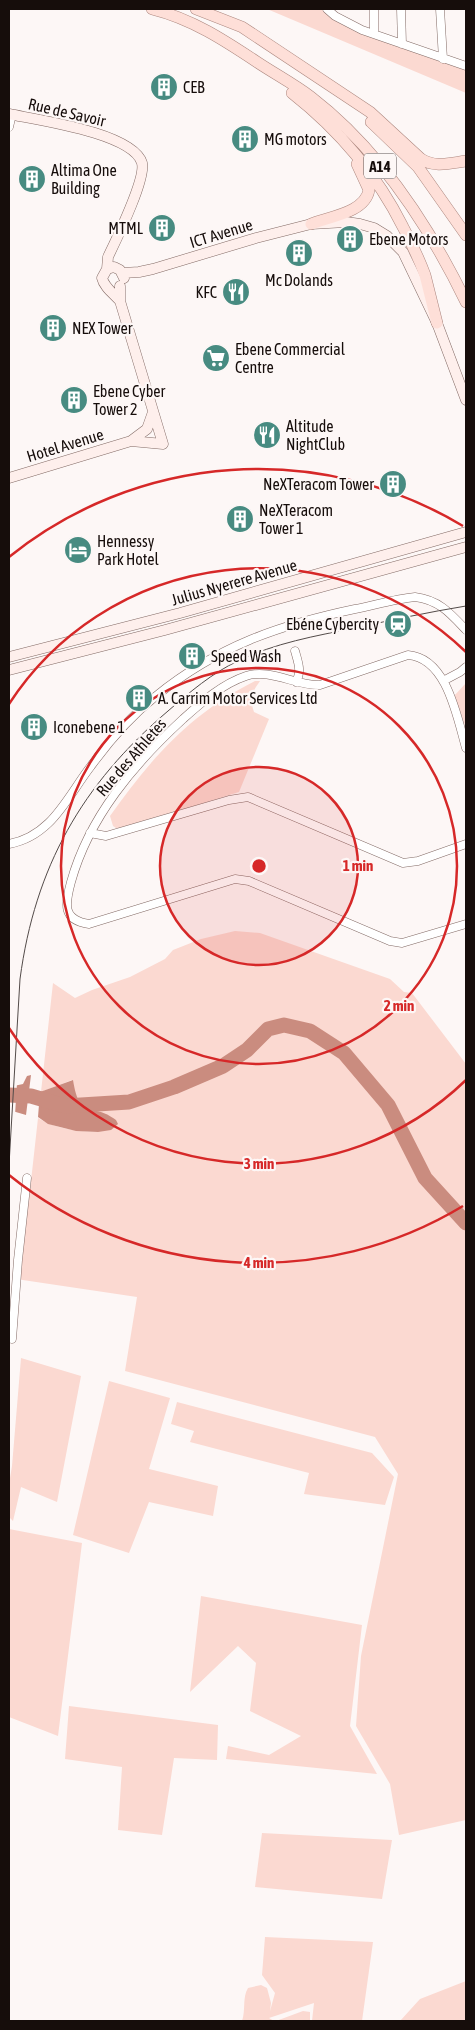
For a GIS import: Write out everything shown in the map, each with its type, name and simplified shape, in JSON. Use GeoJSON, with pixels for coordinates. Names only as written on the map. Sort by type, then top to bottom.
{"type":"FeatureCollection","features":[{"type":"Feature","properties":{"kind":"main road","name":"A14"},"geometry":{"type":"LineString","coordinates":[[155,9],[213,33],[311,97],[349,131],[375,160],[431,234],[466,302]]}},
{"type":"Feature","properties":{"kind":"main road","name":"A14"},"geometry":{"type":"LineString","coordinates":[[196,9],[242,27],[345,96],[418,167],[466,236]]}},
{"type":"Feature","properties":{"kind":"main road"},"geometry":{"type":"LineString","coordinates":[[257,62],[320,115],[365,164],[383,190],[417,256],[424,274],[437,323]]}},
{"type":"Feature","properties":{"kind":"main road"},"geometry":{"type":"LineString","coordinates":[[345,96],[370,112],[421,159],[429,164],[440,165],[466,161]]}},
{"type":"Feature","properties":{"kind":"main road","name":"Rue de Savoir"},"geometry":{"type":"LineString","coordinates":[[10,114],[106,135],[136,153],[142,163],[138,187],[108,257],[117,278],[120,301],[163,444]]}},
{"type":"Feature","properties":{"kind":"main road"},"geometry":{"type":"LineString","coordinates":[[310,224],[352,209],[366,199],[369,190],[357,165],[329,131],[320,115]]}},
{"type":"Feature","properties":{"kind":"main road","name":"ICT Avenue"},"geometry":{"type":"LineString","coordinates":[[117,278],[310,224],[346,222],[374,228],[387,236],[403,252],[437,323],[466,400]]}},
{"type":"Feature","properties":{"kind":"main road","name":"Hotel Avenue"},"geometry":{"type":"LineString","coordinates":[[9,478],[131,441],[147,429],[153,411]]}},
{"type":"Feature","properties":{"kind":"main road","name":"Hotel Avenue"},"geometry":{"type":"LineString","coordinates":[[131,441],[163,444]]}},
{"type":"Feature","properties":{"kind":"main road","name":"Julius Nyerere Avenue"},"geometry":{"type":"LineString","coordinates":[[9,657],[180,613],[466,532]]}},
{"type":"Feature","properties":{"kind":"main road","name":"Julius Nyerere Avenue"},"geometry":{"type":"LineString","coordinates":[[9,670],[181,626],[466,547]]}},
{"type":"Feature","properties":{"kind":"street"},"geometry":{"type":"LineString","coordinates":[[327,9],[351,25],[466,66]]}},
{"type":"Feature","properties":{"kind":"street"},"geometry":{"type":"LineString","coordinates":[[374,9],[374,34]]}},
{"type":"Feature","properties":{"kind":"street"},"geometry":{"type":"LineString","coordinates":[[401,9],[402,44]]}},
{"type":"Feature","properties":{"kind":"street"},"geometry":{"type":"LineString","coordinates":[[440,9],[443,59]]}},
{"type":"Feature","properties":{"kind":"street"},"geometry":{"type":"LineString","coordinates":[[9,127],[10,114]]}},
{"type":"Feature","properties":{"kind":"street"},"geometry":{"type":"LineString","coordinates":[[9,844],[29,838],[49,824],[69,800],[104,749],[132,718],[155,697],[190,671],[245,641],[307,619],[415,597],[424,598],[441,605],[466,630]]}},
{"type":"Feature","properties":{"kind":"street"},"geometry":{"type":"LineString","coordinates":[[295,651],[300,667],[300,675],[296,682]]}},
{"type":"Feature","properties":{"kind":"street","name":"Rue des Athletes"},"geometry":{"type":"LineString","coordinates":[[466,748],[443,681],[430,664],[418,656],[408,655],[320,685],[310,686],[261,674],[247,676],[221,688],[195,709],[159,741],[116,790],[90,832],[76,863],[66,901],[66,910],[71,917],[78,923],[89,924],[235,879],[249,881],[390,941],[402,943],[466,924]]}},
{"type":"Feature","properties":{"kind":"street"},"geometry":{"type":"LineString","coordinates":[[443,681],[463,670]]}},
{"type":"Feature","properties":{"kind":"street"},"geometry":{"type":"LineString","coordinates":[[90,832],[106,836],[229,800],[248,797],[403,863],[418,861],[466,844]]}},
{"type":"Feature","properties":{"kind":"street"},"geometry":{"type":"LineString","coordinates":[[12,1339],[18,1253],[27,1178]]}},
{"type":"Feature","properties":{"kind":"street"},"geometry":{"type":"LineString","coordinates":[[9,1252],[18,1253]]}},
{"type":"Feature","properties":{"kind":"shaded area"},"geometry":{"type":"Polygon","coordinates":[[[267,9],[321,9],[353,30],[466,70],[466,93],[267,9]]]}},
{"type":"Feature","properties":{"kind":"shaded area"},"geometry":{"type":"Polygon","coordinates":[[[255,681],[260,681],[252,696],[254,712],[269,719],[239,792],[123,828],[113,826],[110,816],[157,756],[192,722],[211,707],[255,681]]]}},
{"type":"Feature","properties":{"kind":"shaded area"},"geometry":{"type":"Polygon","coordinates":[[[466,683],[466,728],[454,696],[466,683]]]}},
{"type":"Feature","properties":{"kind":"shaded area"},"geometry":{"type":"Polygon","coordinates":[[[235,931],[260,933],[390,979],[404,992],[412,993],[466,1064],[466,1820],[399,1835],[390,1784],[356,1726],[361,1656],[398,1474],[375,1437],[125,1371],[137,1297],[16,1279],[30,1190],[38,1118],[59,1127],[98,1132],[100,1112],[93,1111],[79,1102],[72,1080],[41,1092],[53,983],[75,998],[130,977],[165,959],[173,950],[201,939],[235,931]]]}},
{"type":"Feature","properties":{"kind":"shaded area"},"geometry":{"type":"Polygon","coordinates":[[[31,1075],[26,1115],[9,1110],[9,1087],[23,1084],[27,1076],[31,1075]]]}},
{"type":"Feature","properties":{"kind":"shaded area"},"geometry":{"type":"Polygon","coordinates":[[[73,1080],[79,1102],[83,1107],[108,1115],[116,1120],[118,1124],[111,1130],[98,1132],[76,1131],[48,1124],[38,1117],[40,1092],[73,1080]]]}},
{"type":"Feature","properties":{"kind":"shaded area"},"geometry":{"type":"Polygon","coordinates":[[[21,1358],[81,1376],[57,1502],[21,1487],[13,1521],[9,1517],[9,1484],[21,1358]]]}},
{"type":"Feature","properties":{"kind":"shaded area"},"geometry":{"type":"Polygon","coordinates":[[[109,1381],[170,1398],[149,1469],[218,1486],[213,1516],[149,1502],[129,1553],[73,1535],[109,1381]]]}},
{"type":"Feature","properties":{"kind":"shaded area"},"geometry":{"type":"Polygon","coordinates":[[[177,1402],[372,1453],[394,1477],[385,1505],[304,1494],[309,1473],[190,1442],[194,1431],[171,1424],[177,1402]]]}},
{"type":"Feature","properties":{"kind":"shaded area"},"geometry":{"type":"Polygon","coordinates":[[[9,1529],[82,1543],[58,1736],[9,1717],[9,1529]]]}},
{"type":"Feature","properties":{"kind":"shaded area"},"geometry":{"type":"Polygon","coordinates":[[[201,1596],[362,1625],[350,1726],[377,1774],[226,1759],[228,1746],[269,1755],[301,1736],[250,1711],[256,1663],[238,1646],[190,1692],[201,1596]]]}},
{"type":"Feature","properties":{"kind":"shaded area"},"geometry":{"type":"Polygon","coordinates":[[[69,1706],[218,1725],[217,1760],[174,1758],[162,1835],[118,1830],[122,1767],[65,1759],[69,1706]]]}},
{"type":"Feature","properties":{"kind":"shaded area"},"geometry":{"type":"Polygon","coordinates":[[[262,1833],[392,1840],[382,1899],[255,1887],[262,1833]]]}},
{"type":"Feature","properties":{"kind":"shaded area"},"geometry":{"type":"Polygon","coordinates":[[[265,1937],[373,1942],[362,2021],[312,2021],[314,2003],[269,2018],[274,2021],[242,2021],[245,1996],[248,1988],[261,1985],[267,1988],[271,2003],[270,2011],[275,1993],[262,1975],[265,1937]]]}},
{"type":"Feature","properties":{"kind":"shaded area"},"geometry":{"type":"Polygon","coordinates":[[[466,1981],[466,2021],[400,2021],[420,1999],[466,1981]]]}},
{"type":"Feature","properties":{"kind":"shaded area"},"geometry":{"type":"Polygon","coordinates":[[[303,2011],[310,2012],[310,2021],[276,2021],[303,2011]]]}},
{"type":"Feature","properties":{"kind":"pier"},"geometry":{"type":"Polygon","coordinates":[[[17,1083],[15,1115],[9,1113],[9,1085],[17,1083]]]}},
{"type":"Feature","properties":{"kind":"waterway"},"geometry":{"type":"LineString","coordinates":[[9,1095],[31,1096],[65,1106],[129,1102],[174,1087],[223,1066],[247,1050],[268,1029],[284,1025],[310,1031],[344,1053],[388,1105],[425,1178],[466,1223]]}},
{"type":"Feature","properties":{"kind":"tram line"},"geometry":{"type":"LineString","coordinates":[[9,1165],[20,979],[27,938],[37,900],[67,830],[87,798],[111,768],[168,711],[210,677],[238,661],[266,649],[295,641],[466,606]]}},
{"type":"Feature","properties":{"kind":"place","name":"CEB"},"geometry":{"type":"Point","coordinates":[164,87]}},
{"type":"Feature","properties":{"kind":"place","name":"MG motors"},"geometry":{"type":"Point","coordinates":[245,139]}},
{"type":"Feature","properties":{"kind":"place","name":"Altima One Building"},"geometry":{"type":"Point","coordinates":[32,179]}},
{"type":"Feature","properties":{"kind":"place","name":"MTML"},"geometry":{"type":"Point","coordinates":[162,228]}},
{"type":"Feature","properties":{"kind":"place","name":"Ebene Motors"},"geometry":{"type":"Point","coordinates":[350,239]}},
{"type":"Feature","properties":{"kind":"place","name":"Mc Dolands"},"geometry":{"type":"Point","coordinates":[299,253]}},
{"type":"Feature","properties":{"kind":"place","name":"KFC"},"geometry":{"type":"Point","coordinates":[236,292]}},
{"type":"Feature","properties":{"kind":"place","name":"NEX Tower"},"geometry":{"type":"Point","coordinates":[53,328]}},
{"type":"Feature","properties":{"kind":"place","name":"Ebene Commercial Centre"},"geometry":{"type":"Point","coordinates":[216,358]}},
{"type":"Feature","properties":{"kind":"place","name":"Ebene Cyber Tower 2"},"geometry":{"type":"Point","coordinates":[74,400]}},
{"type":"Feature","properties":{"kind":"place","name":"Altitude NightClub"},"geometry":{"type":"Point","coordinates":[267,435]}},
{"type":"Feature","properties":{"kind":"place","name":"NeXTeracom Tower"},"geometry":{"type":"Point","coordinates":[393,484]}},
{"type":"Feature","properties":{"kind":"place","name":"NeXTeracom Tower 1"},"geometry":{"type":"Point","coordinates":[240,519]}},
{"type":"Feature","properties":{"kind":"place","name":"Hennessy Park Hotel"},"geometry":{"type":"Point","coordinates":[78,550]}},
{"type":"Feature","properties":{"kind":"place","name":"Ebéne Cybercity"},"geometry":{"type":"Point","coordinates":[398,624]}},
{"type":"Feature","properties":{"kind":"place","name":"Speed Wash"},"geometry":{"type":"Point","coordinates":[192,656]}},
{"type":"Feature","properties":{"kind":"place","name":"A. Carrim Motor Services Ltd"},"geometry":{"type":"Point","coordinates":[139,698]}},
{"type":"Feature","properties":{"kind":"place","name":"Iconebene 1"},"geometry":{"type":"Point","coordinates":[34,727]}}]}
